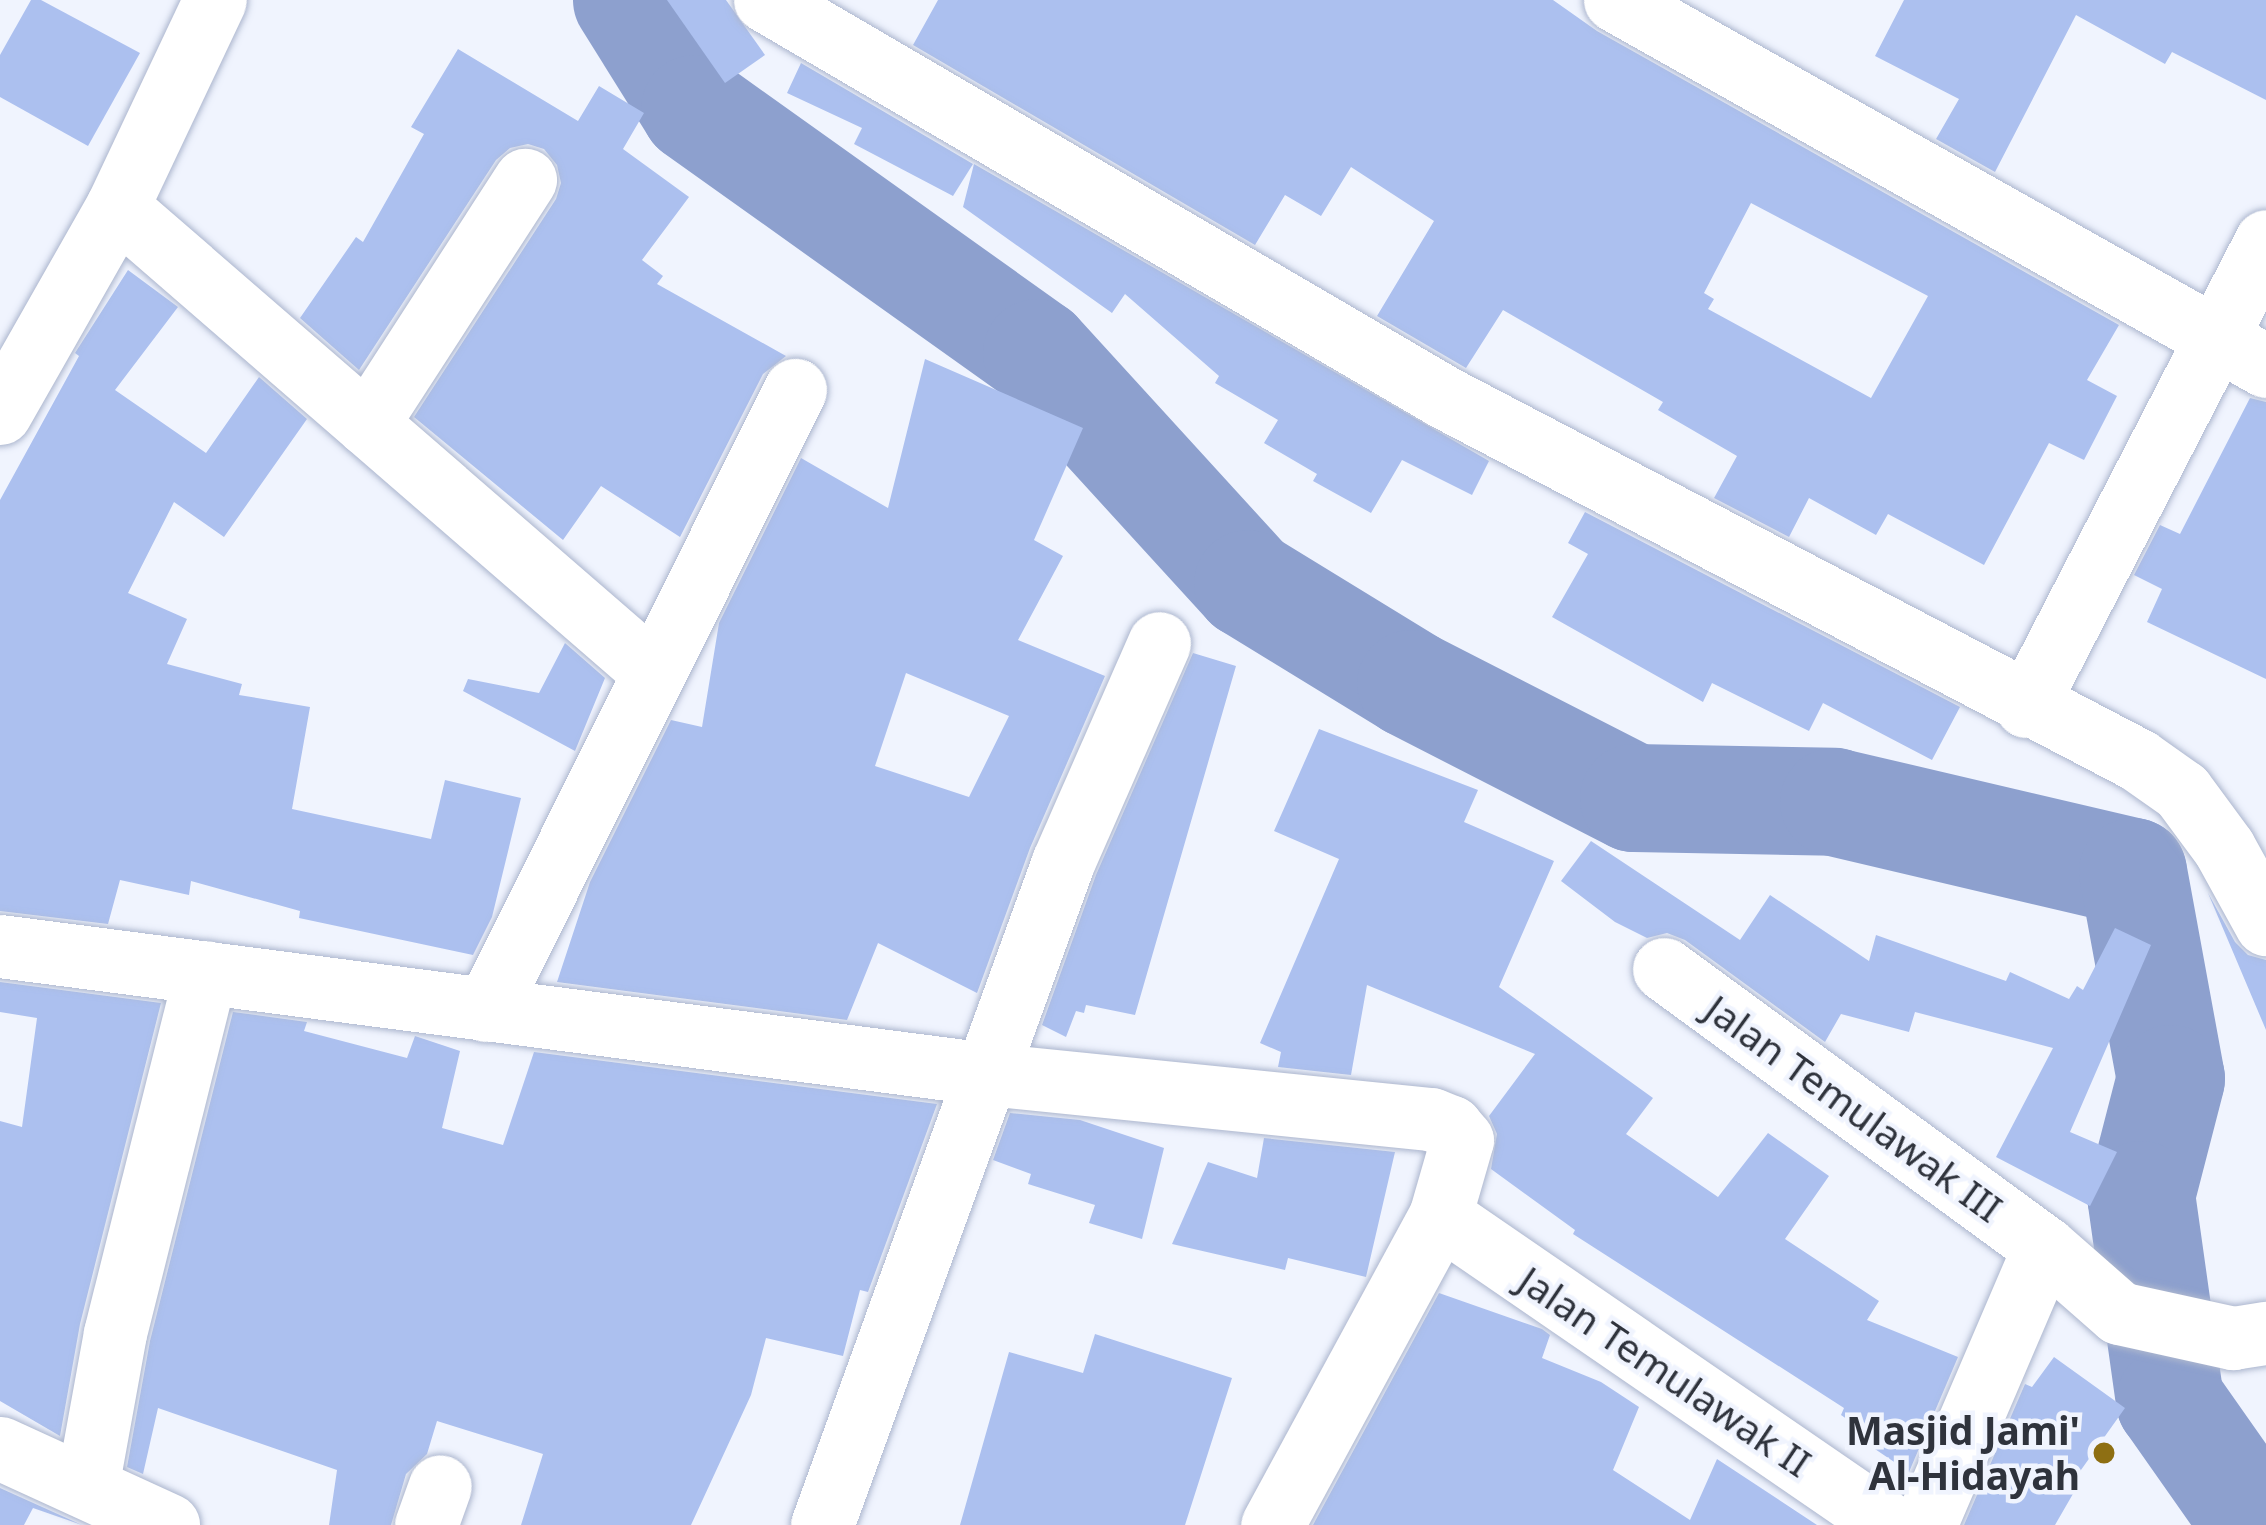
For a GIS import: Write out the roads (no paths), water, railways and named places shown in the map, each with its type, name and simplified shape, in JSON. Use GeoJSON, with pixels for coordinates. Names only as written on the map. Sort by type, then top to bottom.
{"type":"FeatureCollection","features":[{"type":"Feature","properties":{"kind":"street"},"geometry":{"type":"LineString","coordinates":[[4,396],[117,207],[215,0]]}},
{"type":"Feature","properties":{"kind":"street"},"geometry":{"type":"LineString","coordinates":[[766,0],[1444,397],[2026,706],[2138,760],[2245,831],[2266,924]]}},
{"type":"Feature","properties":{"kind":"street"},"geometry":{"type":"LineString","coordinates":[[1615,0],[2241,352]]}},
{"type":"Feature","properties":{"kind":"street"},"geometry":{"type":"LineString","coordinates":[[367,424],[525,180]]}},
{"type":"Feature","properties":{"kind":"street"},"geometry":{"type":"LineString","coordinates":[[117,207],[651,670]]}},
{"type":"Feature","properties":{"kind":"street"},"geometry":{"type":"LineString","coordinates":[[2026,706],[2241,352],[2266,241]]}},
{"type":"Feature","properties":{"kind":"street"},"geometry":{"type":"LineString","coordinates":[[486,1010],[651,670],[795,390]]}},
{"type":"Feature","properties":{"kind":"street"},"geometry":{"type":"LineString","coordinates":[[822,1525],[1063,862],[1159,643]]}},
{"type":"Feature","properties":{"kind":"street"},"geometry":{"type":"LineString","coordinates":[[0,946],[486,1010],[610,1021],[987,1074],[1431,1119],[1451,1127],[1462,1140],[1440,1216],[1272,1525]]}},
{"type":"Feature","properties":{"kind":"street","name":"Jalan Temulawak III"},"geometry":{"type":"LineString","coordinates":[[1664,969],[2044,1247],[2119,1313],[2249,1336]]}},
{"type":"Feature","properties":{"kind":"street"},"geometry":{"type":"LineString","coordinates":[[87,1487],[115,1334],[206,972]]}},
{"type":"Feature","properties":{"kind":"street","name":"Jalan Temulawak II"},"geometry":{"type":"LineString","coordinates":[[1440,1216],[1890,1525]]}},
{"type":"Feature","properties":{"kind":"street"},"geometry":{"type":"LineString","coordinates":[[1925,1525],[2044,1247]]}},
{"type":"Feature","properties":{"kind":"street"},"geometry":{"type":"LineString","coordinates":[[0,1448],[168,1525]]}},
{"type":"Feature","properties":{"kind":"waterway"},"geometry":{"type":"LineString","coordinates":[[627,0],[695,109],[1037,353],[1248,584],[1411,684],[1634,798],[1834,802],[2133,872],[2171,1079],[2141,1195],[2170,1401],[2257,1525]]}},
{"type":"Feature","properties":{"kind":"place","name":"Masjid Jami' Al-Hidayah"},"geometry":{"type":"Point","coordinates":[2104,1453]}}]}
